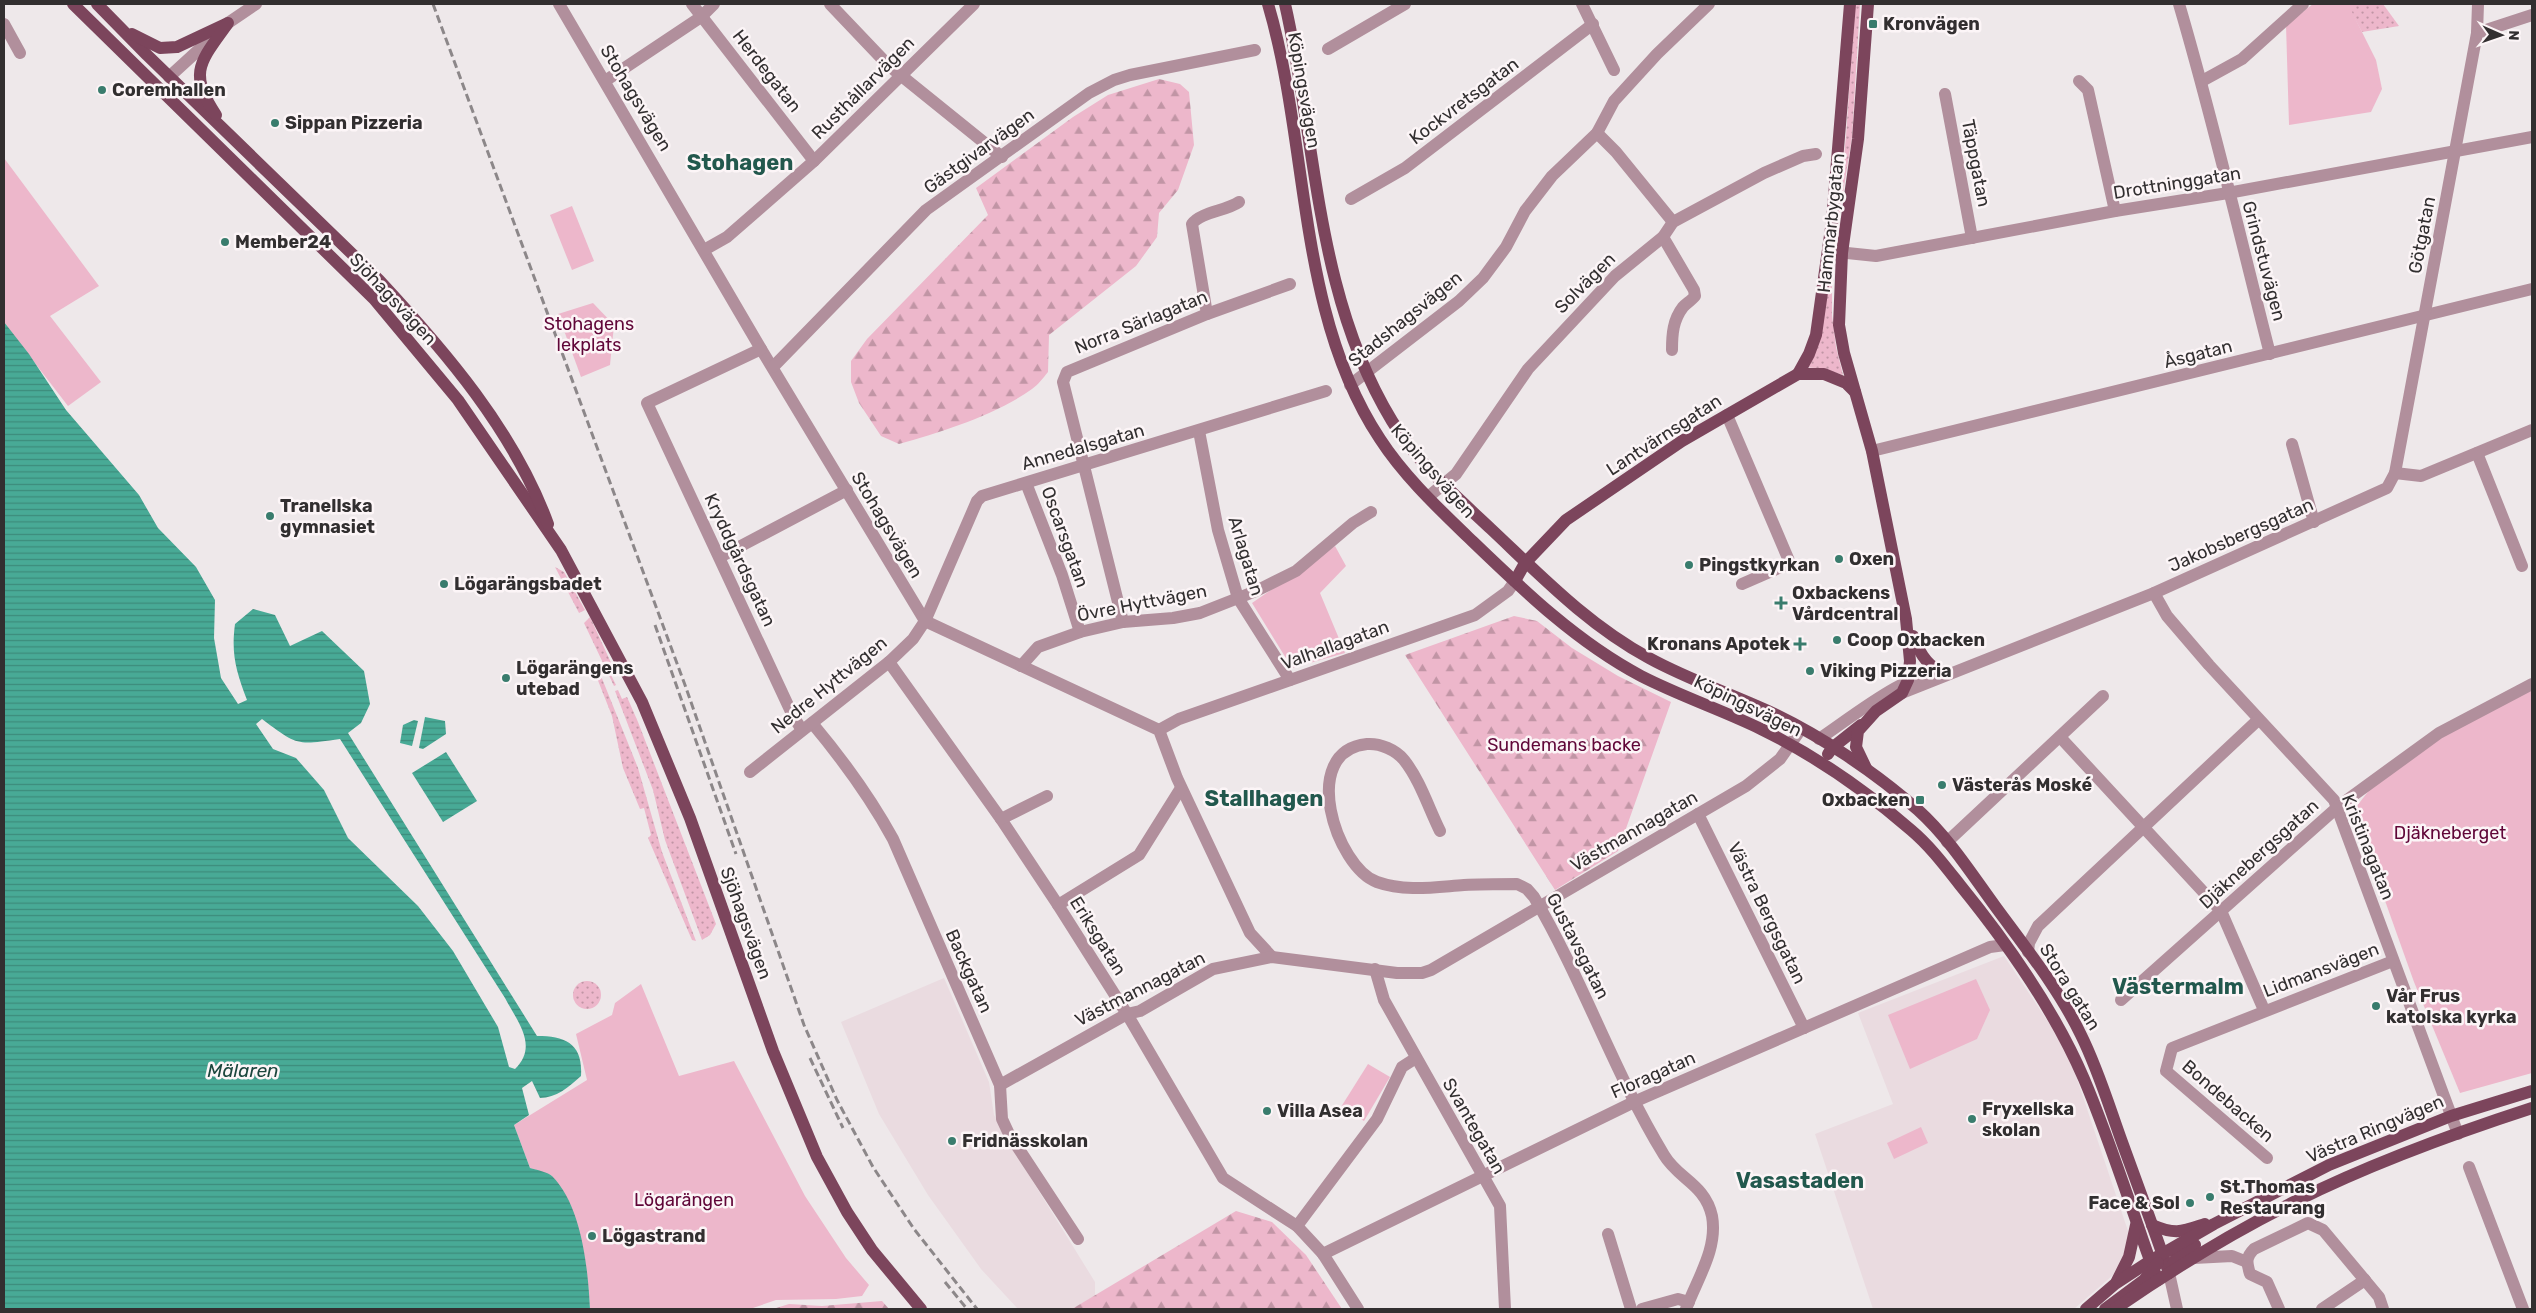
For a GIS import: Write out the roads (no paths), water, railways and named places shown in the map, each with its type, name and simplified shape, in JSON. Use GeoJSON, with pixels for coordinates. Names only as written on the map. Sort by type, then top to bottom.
{"type":"FeatureCollection","features":[{"type":"Feature","properties":{"kind":"main road","name":"Sjöhagsvägen"},"geometry":{"type":"LineString","coordinates":[[97,4],[169,77],[379,280],[460,372],[506,441],[536,491],[553,538]]}},
{"type":"Feature","properties":{"kind":"main road","name":"Köpingsvägen"},"geometry":{"type":"LineString","coordinates":[[1268,4],[1281,50],[1331,334],[1350,385],[1380,440],[1428,497],[1515,581],[1575,633],[1602,653],[1641,676],[1764,731],[1809,755]]}},
{"type":"Feature","properties":{"kind":"main road","name":"Köpingsvägen"},"geometry":{"type":"LineString","coordinates":[[1285,4],[1297,57],[1331,264],[1352,340],[1392,422],[1442,486],[1584,615],[1627,646],[1688,678],[1771,712],[1832,748]]}},
{"type":"Feature","properties":{"kind":"main road","name":"Hammarbygatan"},"geometry":{"type":"LineString","coordinates":[[1798,374],[1810,354],[1816,335],[1828,251],[1846,74],[1850,4]]}},
{"type":"Feature","properties":{"kind":"main road","name":"Hammarbygatan"},"geometry":{"type":"LineString","coordinates":[[1868,4],[1858,139],[1842,253],[1839,326],[1872,451],[1906,619],[1910,645],[1908,680]]}},
{"type":"Feature","properties":{"kind":"main road","name":"Sjöhagsvägen"},"geometry":{"type":"LineString","coordinates":[[75,6],[374,299],[458,400],[553,538],[595,610],[642,702],[690,818],[789,1092],[818,1157],[847,1212],[872,1250],[921,1309]]}},
{"type":"Feature","properties":{"kind":"main road"},"geometry":{"type":"LineString","coordinates":[[75,6],[94,16],[158,77],[169,77]]}},
{"type":"Feature","properties":{"kind":"main road"},"geometry":{"type":"LineString","coordinates":[[123,30],[160,48],[168,48],[177,47],[228,23]]}},
{"type":"Feature","properties":{"kind":"main road"},"geometry":{"type":"LineString","coordinates":[[228,23],[207,52],[199,74],[202,94],[229,134]]}},
{"type":"Feature","properties":{"kind":"main road"},"geometry":{"type":"LineString","coordinates":[[157,88],[169,77]]}},
{"type":"Feature","properties":{"kind":"main road"},"geometry":{"type":"LineString","coordinates":[[327,230],[347,261],[389,307],[394,322],[407,325],[434,342]]}},
{"type":"Feature","properties":{"kind":"main road"},"geometry":{"type":"LineString","coordinates":[[1798,374],[1824,374],[1846,383],[1855,392]]}},
{"type":"Feature","properties":{"kind":"main road","name":"Lantvärnsgatan"},"geometry":{"type":"LineString","coordinates":[[1515,581],[1525,563],[1566,520],[1682,441],[1798,374]]}},
{"type":"Feature","properties":{"kind":"main road","name":"Hammarbygatan"},"geometry":{"type":"LineString","coordinates":[[1906,619],[1919,651],[1929,665],[1939,671]]}},
{"type":"Feature","properties":{"kind":"main road"},"geometry":{"type":"LineString","coordinates":[[1822,762],[1832,748],[1876,711],[1902,693],[1908,680]]}},
{"type":"Feature","properties":{"kind":"main road"},"geometry":{"type":"LineString","coordinates":[[1861,725],[1856,747],[1861,762],[1870,774]]}},
{"type":"Feature","properties":{"kind":"main road"},"geometry":{"type":"LineString","coordinates":[[1809,755],[1819,739]]}},
{"type":"Feature","properties":{"kind":"main road","name":"Stora gatan"},"geometry":{"type":"LineString","coordinates":[[1832,748],[1917,809],[1947,842],[2028,952],[2083,1040],[2102,1084],[2169,1273]]}},
{"type":"Feature","properties":{"kind":"main road","name":"Stora gatan"},"geometry":{"type":"LineString","coordinates":[[1809,755],[1822,762],[1913,831],[1940,860],[1986,916],[2005,944],[2053,1016],[2068,1044],[2089,1091],[2154,1270]]}},
{"type":"Feature","properties":{"kind":"main road","name":"Västra Ringvägen"},"geometry":{"type":"LineString","coordinates":[[2163,1255],[2214,1224],[2329,1165],[2451,1116],[2532,1091]]}},
{"type":"Feature","properties":{"kind":"main road","name":"Västra Ringvägen"},"geometry":{"type":"LineString","coordinates":[[2086,1309],[2115,1284],[2154,1270],[2169,1273],[2296,1201],[2334,1183],[2458,1134],[2532,1108]]}},
{"type":"Feature","properties":{"kind":"main road"},"geometry":{"type":"LineString","coordinates":[[2115,1284],[2129,1257],[2137,1222]]}},
{"type":"Feature","properties":{"kind":"main road"},"geometry":{"type":"LineString","coordinates":[[2152,1224],[2169,1232],[2178,1233],[2208,1223],[2214,1224],[2211,1234],[2176,1258],[2169,1273]]}},
{"type":"Feature","properties":{"kind":"main road"},"geometry":{"type":"LineString","coordinates":[[2105,1309],[2154,1270],[2163,1255]]}},
{"type":"Feature","properties":{"kind":"main road","name":"Västra Ringvägen"},"geometry":{"type":"LineString","coordinates":[[2115,1309],[2154,1270]]}},
{"type":"Feature","properties":{"kind":"street"},"geometry":{"type":"LineString","coordinates":[[169,77],[228,23],[256,4]]}},
{"type":"Feature","properties":{"kind":"street","name":"Stohagsvägen"},"geometry":{"type":"LineString","coordinates":[[559,4],[925,621]]}},
{"type":"Feature","properties":{"kind":"street","name":"Herdegatan"},"geometry":{"type":"LineString","coordinates":[[692,4],[814,161]]}},
{"type":"Feature","properties":{"kind":"street"},"geometry":{"type":"LineString","coordinates":[[605,81],[701,17],[714,4]]}},
{"type":"Feature","properties":{"kind":"street"},"geometry":{"type":"LineString","coordinates":[[830,4],[901,76],[1002,157]]}},
{"type":"Feature","properties":{"kind":"street","name":"Rusthållarvägen"},"geometry":{"type":"LineString","coordinates":[[704,250],[728,237],[814,161],[974,4]]}},
{"type":"Feature","properties":{"kind":"street"},"geometry":{"type":"LineString","coordinates":[[1328,49],[1404,4]]}},
{"type":"Feature","properties":{"kind":"street"},"geometry":{"type":"LineString","coordinates":[[1582,4],[1614,70]]}},
{"type":"Feature","properties":{"kind":"street","name":"Stadshagsvägen"},"geometry":{"type":"LineString","coordinates":[[1350,385],[1459,301],[1477,284],[1506,247],[1525,211],[1552,176],[1597,133],[1614,101],[1623,90],[1709,4]]}},
{"type":"Feature","properties":{"kind":"street","name":"Grindstuvägen"},"geometry":{"type":"LineString","coordinates":[[2179,4],[2202,81],[2228,193],[2270,354]]}},
{"type":"Feature","properties":{"kind":"street"},"geometry":{"type":"LineString","coordinates":[[2202,81],[2242,59],[2303,4]]}},
{"type":"Feature","properties":{"kind":"street","name":"Götgatan"},"geometry":{"type":"LineString","coordinates":[[2395,473],[2477,33],[2478,4]]}},
{"type":"Feature","properties":{"kind":"street"},"geometry":{"type":"LineString","coordinates":[[2477,33],[2532,15]]}},
{"type":"Feature","properties":{"kind":"street"},"geometry":{"type":"LineString","coordinates":[[4,24],[20,53]]}},
{"type":"Feature","properties":{"kind":"street","name":"Kockvretsgatan"},"geometry":{"type":"LineString","coordinates":[[1351,199],[1405,168],[1593,24]]}},
{"type":"Feature","properties":{"kind":"street","name":"Gästgivarvägen"},"geometry":{"type":"LineString","coordinates":[[773,367],[926,210],[1089,93],[1114,80],[1255,50]]}},
{"type":"Feature","properties":{"kind":"street"},"geometry":{"type":"LineString","coordinates":[[2079,82],[2088,90],[2116,211]]}},
{"type":"Feature","properties":{"kind":"street","name":"Täppgatan"},"geometry":{"type":"LineString","coordinates":[[1945,94],[1972,238]]}},
{"type":"Feature","properties":{"kind":"street"},"geometry":{"type":"LineString","coordinates":[[1597,133],[1616,152],[1673,222]]}},
{"type":"Feature","properties":{"kind":"street","name":"Drottninggatan"},"geometry":{"type":"LineString","coordinates":[[1828,251],[1876,256],[2532,137]]}},
{"type":"Feature","properties":{"kind":"street","name":"Solvägen"},"geometry":{"type":"LineString","coordinates":[[1428,497],[1456,474],[1528,368],[1615,276],[1663,236],[1673,222],[1764,173],[1803,156],[1816,154]]}},
{"type":"Feature","properties":{"kind":"street"},"geometry":{"type":"LineString","coordinates":[[1207,314],[1192,224],[1196,218],[1229,208],[1239,202]]}},
{"type":"Feature","properties":{"kind":"street"},"geometry":{"type":"LineString","coordinates":[[1663,236],[1694,290],[1695,296],[1684,306],[1676,320],[1672,331],[1672,350]]}},
{"type":"Feature","properties":{"kind":"street","name":"Norra Särlagatan"},"geometry":{"type":"LineString","coordinates":[[1123,622],[1063,382],[1067,372],[1207,314],[1290,284]]}},
{"type":"Feature","properties":{"kind":"street","name":"Åsgatan"},"geometry":{"type":"LineString","coordinates":[[1872,451],[2532,290]]}},
{"type":"Feature","properties":{"kind":"street","name":"Kryddgårdsgatan"},"geometry":{"type":"LineString","coordinates":[[762,349],[647,404],[720,556],[793,716],[807,726]]}},
{"type":"Feature","properties":{"kind":"street","name":"Annedalsgatan"},"geometry":{"type":"LineString","coordinates":[[925,621],[977,502],[990,492],[1084,463],[1102,461],[1326,391]]}},
{"type":"Feature","properties":{"kind":"street"},"geometry":{"type":"LineString","coordinates":[[1727,415],[1790,562],[1742,584]]}},
{"type":"Feature","properties":{"kind":"street"},"geometry":{"type":"LineString","coordinates":[[2395,473],[2421,476],[2532,430]]}},
{"type":"Feature","properties":{"kind":"street","name":"Arlagatan"},"geometry":{"type":"LineString","coordinates":[[1200,431],[1218,530],[1238,598],[1290,680]]}},
{"type":"Feature","properties":{"kind":"street"},"geometry":{"type":"LineString","coordinates":[[2292,444],[2314,522]]}},
{"type":"Feature","properties":{"kind":"street"},"geometry":{"type":"LineString","coordinates":[[2477,453],[2522,566]]}},
{"type":"Feature","properties":{"kind":"street","name":"Jakobsbergsgatan"},"geometry":{"type":"LineString","coordinates":[[1902,693],[1956,674],[2154,594],[2387,488],[2395,473]]}},
{"type":"Feature","properties":{"kind":"street","name":"Oscarsgatan"},"geometry":{"type":"LineString","coordinates":[[1026,482],[1062,575],[1080,632]]}},
{"type":"Feature","properties":{"kind":"street"},"geometry":{"type":"LineString","coordinates":[[720,556],[847,490]]}},
{"type":"Feature","properties":{"kind":"street","name":"Övre Hyttvägen"},"geometry":{"type":"LineString","coordinates":[[1021,666],[1038,647],[1080,632],[1123,622],[1173,618],[1200,613],[1276,582],[1296,571],[1352,523],[1371,512]]}},
{"type":"Feature","properties":{"kind":"street","name":"Valhallagatan"},"geometry":{"type":"LineString","coordinates":[[1159,730],[1180,719],[1475,615],[1508,591],[1515,581]]}},
{"type":"Feature","properties":{"kind":"street","name":"Kristinagatan"},"geometry":{"type":"LineString","coordinates":[[2154,594],[2167,616],[2258,720],[2334,800],[2458,1134]]}},
{"type":"Feature","properties":{"kind":"street"},"geometry":{"type":"LineString","coordinates":[[925,621],[1159,730],[1182,788],[1250,933],[1272,957]]}},
{"type":"Feature","properties":{"kind":"street","name":"Nedre Hyttvägen"},"geometry":{"type":"LineString","coordinates":[[750,772],[889,662],[913,639],[925,621]]}},
{"type":"Feature","properties":{"kind":"street","name":"Eriksgatan"},"geometry":{"type":"LineString","coordinates":[[889,662],[1001,819],[1058,905],[1127,1014],[1223,1178],[1297,1226],[1323,1254],[1358,1309]]}},
{"type":"Feature","properties":{"kind":"street"},"geometry":{"type":"LineString","coordinates":[[1819,739],[1908,680],[1939,671],[1956,674]]}},
{"type":"Feature","properties":{"kind":"street","name":"Djäknebergsgatan"},"geometry":{"type":"LineString","coordinates":[[2121,1000],[2336,808],[2439,733],[2532,684]]}},
{"type":"Feature","properties":{"kind":"street"},"geometry":{"type":"LineString","coordinates":[[1947,842],[2103,696]]}},
{"type":"Feature","properties":{"kind":"street"},"geometry":{"type":"LineString","coordinates":[[2028,952],[2029,943],[2038,926],[2258,720]]}},
{"type":"Feature","properties":{"kind":"street","name":"Backgatan"},"geometry":{"type":"LineString","coordinates":[[807,726],[846,764],[871,800],[893,839],[1000,1085],[1002,1119],[1009,1134],[1078,1239]]}},
{"type":"Feature","properties":{"kind":"street","name":"Västmannagatan"},"geometry":{"type":"LineString","coordinates":[[1000,1085],[1127,1014],[1140,1010],[1213,969],[1272,957],[1410,973],[1431,970],[1746,786],[1780,760],[1792,746],[1801,729]]}},
{"type":"Feature","properties":{"kind":"street"},"geometry":{"type":"LineString","coordinates":[[2060,737],[2221,911],[2264,1010]]}},
{"type":"Feature","properties":{"kind":"street","name":"Gustavsgatan"},"geometry":{"type":"LineString","coordinates":[[1440,831],[1404,761],[1394,750],[1374,743],[1359,745],[1342,756],[1334,766],[1328,790],[1329,804],[1334,821],[1344,845],[1360,870],[1375,881],[1411,888],[1517,884],[1527,889],[1540,907],[1664,1155],[1699,1189],[1710,1207],[1713,1228],[1710,1250],[1687,1306]]}},
{"type":"Feature","properties":{"kind":"street"},"geometry":{"type":"LineString","coordinates":[[1058,905],[1140,855],[1182,788]]}},
{"type":"Feature","properties":{"kind":"street"},"geometry":{"type":"LineString","coordinates":[[1001,819],[1047,796]]}},
{"type":"Feature","properties":{"kind":"street","name":"Västra Bergsgatan"},"geometry":{"type":"LineString","coordinates":[[1698,814],[1804,1028]]}},
{"type":"Feature","properties":{"kind":"street","name":"Floragatan"},"geometry":{"type":"LineString","coordinates":[[1323,1254],[1636,1101],[1990,948],[2005,944]]}},
{"type":"Feature","properties":{"kind":"street","name":"Lidmansvägen"},"geometry":{"type":"LineString","coordinates":[[2166,1071],[2172,1048],[2264,1010],[2393,961]]}},
{"type":"Feature","properties":{"kind":"street","name":"Svantegatan"},"geometry":{"type":"LineString","coordinates":[[1375,969],[1384,1000],[1500,1206],[1505,1309]]}},
{"type":"Feature","properties":{"kind":"street"},"geometry":{"type":"LineString","coordinates":[[1297,1226],[1377,1118],[1402,1068],[1416,1058]]}},
{"type":"Feature","properties":{"kind":"street","name":"Bondebacken"},"geometry":{"type":"LineString","coordinates":[[2166,1071],[2267,1158]]}},
{"type":"Feature","properties":{"kind":"street"},"geometry":{"type":"LineString","coordinates":[[2468,1167],[2523,1309]]}},
{"type":"Feature","properties":{"kind":"street"},"geometry":{"type":"LineString","coordinates":[[2279,1309],[2266,1282],[2250,1274],[2247,1262],[2248,1254],[2254,1248],[2308,1224],[2323,1230],[2378,1297],[2383,1309]]}},
{"type":"Feature","properties":{"kind":"street"},"geometry":{"type":"LineString","coordinates":[[1608,1234],[1631,1309]]}},
{"type":"Feature","properties":{"kind":"street"},"geometry":{"type":"LineString","coordinates":[[2194,1258],[2232,1256],[2247,1262]]}},
{"type":"Feature","properties":{"kind":"street","name":"Stora gatan"},"geometry":{"type":"LineString","coordinates":[[2154,1270],[2176,1309]]}},
{"type":"Feature","properties":{"kind":"street","name":"Stora gatan"},"geometry":{"type":"LineString","coordinates":[[2169,1273],[2176,1309]]}},
{"type":"Feature","properties":{"kind":"street"},"geometry":{"type":"LineString","coordinates":[[2322,1309],[2365,1280]]}},
{"type":"Feature","properties":{"kind":"street"},"geometry":{"type":"LineString","coordinates":[[1642,1309],[1678,1299],[1687,1306]]}},
{"type":"Feature","properties":{"kind":"water","name":"Mälaren"},"geometry":{"type":"Polygon","coordinates":[[[4,322],[29,354],[66,410],[139,495],[158,528],[196,567],[215,600],[214,638],[221,678],[238,704],[247,700],[235,662],[235,624],[253,609],[275,615],[290,646],[322,631],[364,671],[370,704],[361,723],[348,733],[537,1036],[564,1040],[576,1049],[579,1056],[581,1076],[562,1091],[546,1098],[540,1098],[532,1081],[522,1088],[529,1115],[514,1125],[530,1168],[552,1176],[570,1204],[582,1239],[590,1309],[4,1309],[4,322]],[[262,719],[256,724],[273,749],[296,758],[324,790],[348,838],[418,906],[453,951],[498,1027],[509,1067],[515,1069],[522,1060],[525,1051],[526,1042],[520,1025],[505,998],[340,739],[314,742],[298,741],[291,739],[262,719]]]}},
{"type":"Feature","properties":{"kind":"water"},"geometry":{"type":"Polygon","coordinates":[[[425,717],[445,721],[446,734],[423,749],[419,748],[425,717]]]}},
{"type":"Feature","properties":{"kind":"water"},"geometry":{"type":"Polygon","coordinates":[[[414,720],[418,721],[412,746],[400,743],[403,725],[414,720]]]}},
{"type":"Feature","properties":{"kind":"water"},"geometry":{"type":"Polygon","coordinates":[[[446,752],[477,801],[443,822],[412,773],[446,752]]]}},
{"type":"Feature","properties":{"kind":"railway"},"geometry":{"type":"LineString","coordinates":[[433,4],[685,685],[804,1025],[837,1100],[873,1167],[914,1229],[977,1309]]}},
{"type":"Feature","properties":{"kind":"railway"},"geometry":{"type":"LineString","coordinates":[[655,625],[736,854]]}},
{"type":"Feature","properties":{"kind":"railway"},"geometry":{"type":"LineString","coordinates":[[810,1058],[843,1128]]}},
{"type":"Feature","properties":{"kind":"railway"},"geometry":{"type":"LineString","coordinates":[[945,1282],[967,1309]]}},
{"type":"Feature","properties":{"kind":"place","name":"Kronvägen"},"geometry":{"type":"Point","coordinates":[1873,24]}},
{"type":"Feature","properties":{"kind":"place","name":"Coremhallen"},"geometry":{"type":"Point","coordinates":[102,90]}},
{"type":"Feature","properties":{"kind":"place","name":"Sippan Pizzeria"},"geometry":{"type":"Point","coordinates":[275,123]}},
{"type":"Feature","properties":{"kind":"place","name":"Member24"},"geometry":{"type":"Point","coordinates":[225,242]}},
{"type":"Feature","properties":{"kind":"place","name":"Tranellska gymnasiet"},"geometry":{"type":"Point","coordinates":[270,516]}},
{"type":"Feature","properties":{"kind":"place","name":"Oxen"},"geometry":{"type":"Point","coordinates":[1839,559]}},
{"type":"Feature","properties":{"kind":"place","name":"Pingstkyrkan"},"geometry":{"type":"Point","coordinates":[1689,565]}},
{"type":"Feature","properties":{"kind":"place","name":"Lögarängsbadet"},"geometry":{"type":"Point","coordinates":[444,584]}},
{"type":"Feature","properties":{"kind":"place","name":"Oxbackens Vårdcentral"},"geometry":{"type":"Point","coordinates":[1781,603]}},
{"type":"Feature","properties":{"kind":"place","name":"Coop Oxbacken"},"geometry":{"type":"Point","coordinates":[1837,640]}},
{"type":"Feature","properties":{"kind":"place","name":"Kronans Apotek"},"geometry":{"type":"Point","coordinates":[1800,644]}},
{"type":"Feature","properties":{"kind":"place","name":"Viking Pizzeria"},"geometry":{"type":"Point","coordinates":[1810,671]}},
{"type":"Feature","properties":{"kind":"place","name":"Lögarängens utebad"},"geometry":{"type":"Point","coordinates":[506,678]}},
{"type":"Feature","properties":{"kind":"place","name":"Västerås Moské"},"geometry":{"type":"Point","coordinates":[1942,785]}},
{"type":"Feature","properties":{"kind":"place","name":"Oxbacken"},"geometry":{"type":"Point","coordinates":[1920,800]}},
{"type":"Feature","properties":{"kind":"place","name":"Vår Frus katolska kyrka"},"geometry":{"type":"Point","coordinates":[2376,1006]}},
{"type":"Feature","properties":{"kind":"place","name":"Villa Asea"},"geometry":{"type":"Point","coordinates":[1267,1111]}},
{"type":"Feature","properties":{"kind":"place","name":"Fryxellska skolan"},"geometry":{"type":"Point","coordinates":[1972,1119]}},
{"type":"Feature","properties":{"kind":"place","name":"Fridnässkolan"},"geometry":{"type":"Point","coordinates":[952,1141]}},
{"type":"Feature","properties":{"kind":"place","name":"St.Thomas Restaurang"},"geometry":{"type":"Point","coordinates":[2210,1197]}},
{"type":"Feature","properties":{"kind":"place","name":"Face & Sol"},"geometry":{"type":"Point","coordinates":[2190,1203]}},
{"type":"Feature","properties":{"kind":"place","name":"Lögastrand"},"geometry":{"type":"Point","coordinates":[592,1236]}},
{"type":"Feature","properties":{"kind":"district","name":"Stohagen"},"geometry":{"type":"Point","coordinates":[740,162]}},
{"type":"Feature","properties":{"kind":"district","name":"Stallhagen"},"geometry":{"type":"Point","coordinates":[1264,798]}},
{"type":"Feature","properties":{"kind":"district","name":"Västermalm"},"geometry":{"type":"Point","coordinates":[2178,986]}},
{"type":"Feature","properties":{"kind":"district","name":"Vasastaden"},"geometry":{"type":"Point","coordinates":[1800,1180]}},
{"type":"Feature","properties":{"kind":"park label","name":"Stohagens lekplats"},"geometry":{"type":"Point","coordinates":[589,334]}},
{"type":"Feature","properties":{"kind":"park label","name":"Sundemans backe"},"geometry":{"type":"Point","coordinates":[1564,745]}},
{"type":"Feature","properties":{"kind":"park label","name":"Djäkneberget"},"geometry":{"type":"Point","coordinates":[2450,833]}},
{"type":"Feature","properties":{"kind":"park label","name":"Lögarängen"},"geometry":{"type":"Point","coordinates":[684,1200]}}]}
